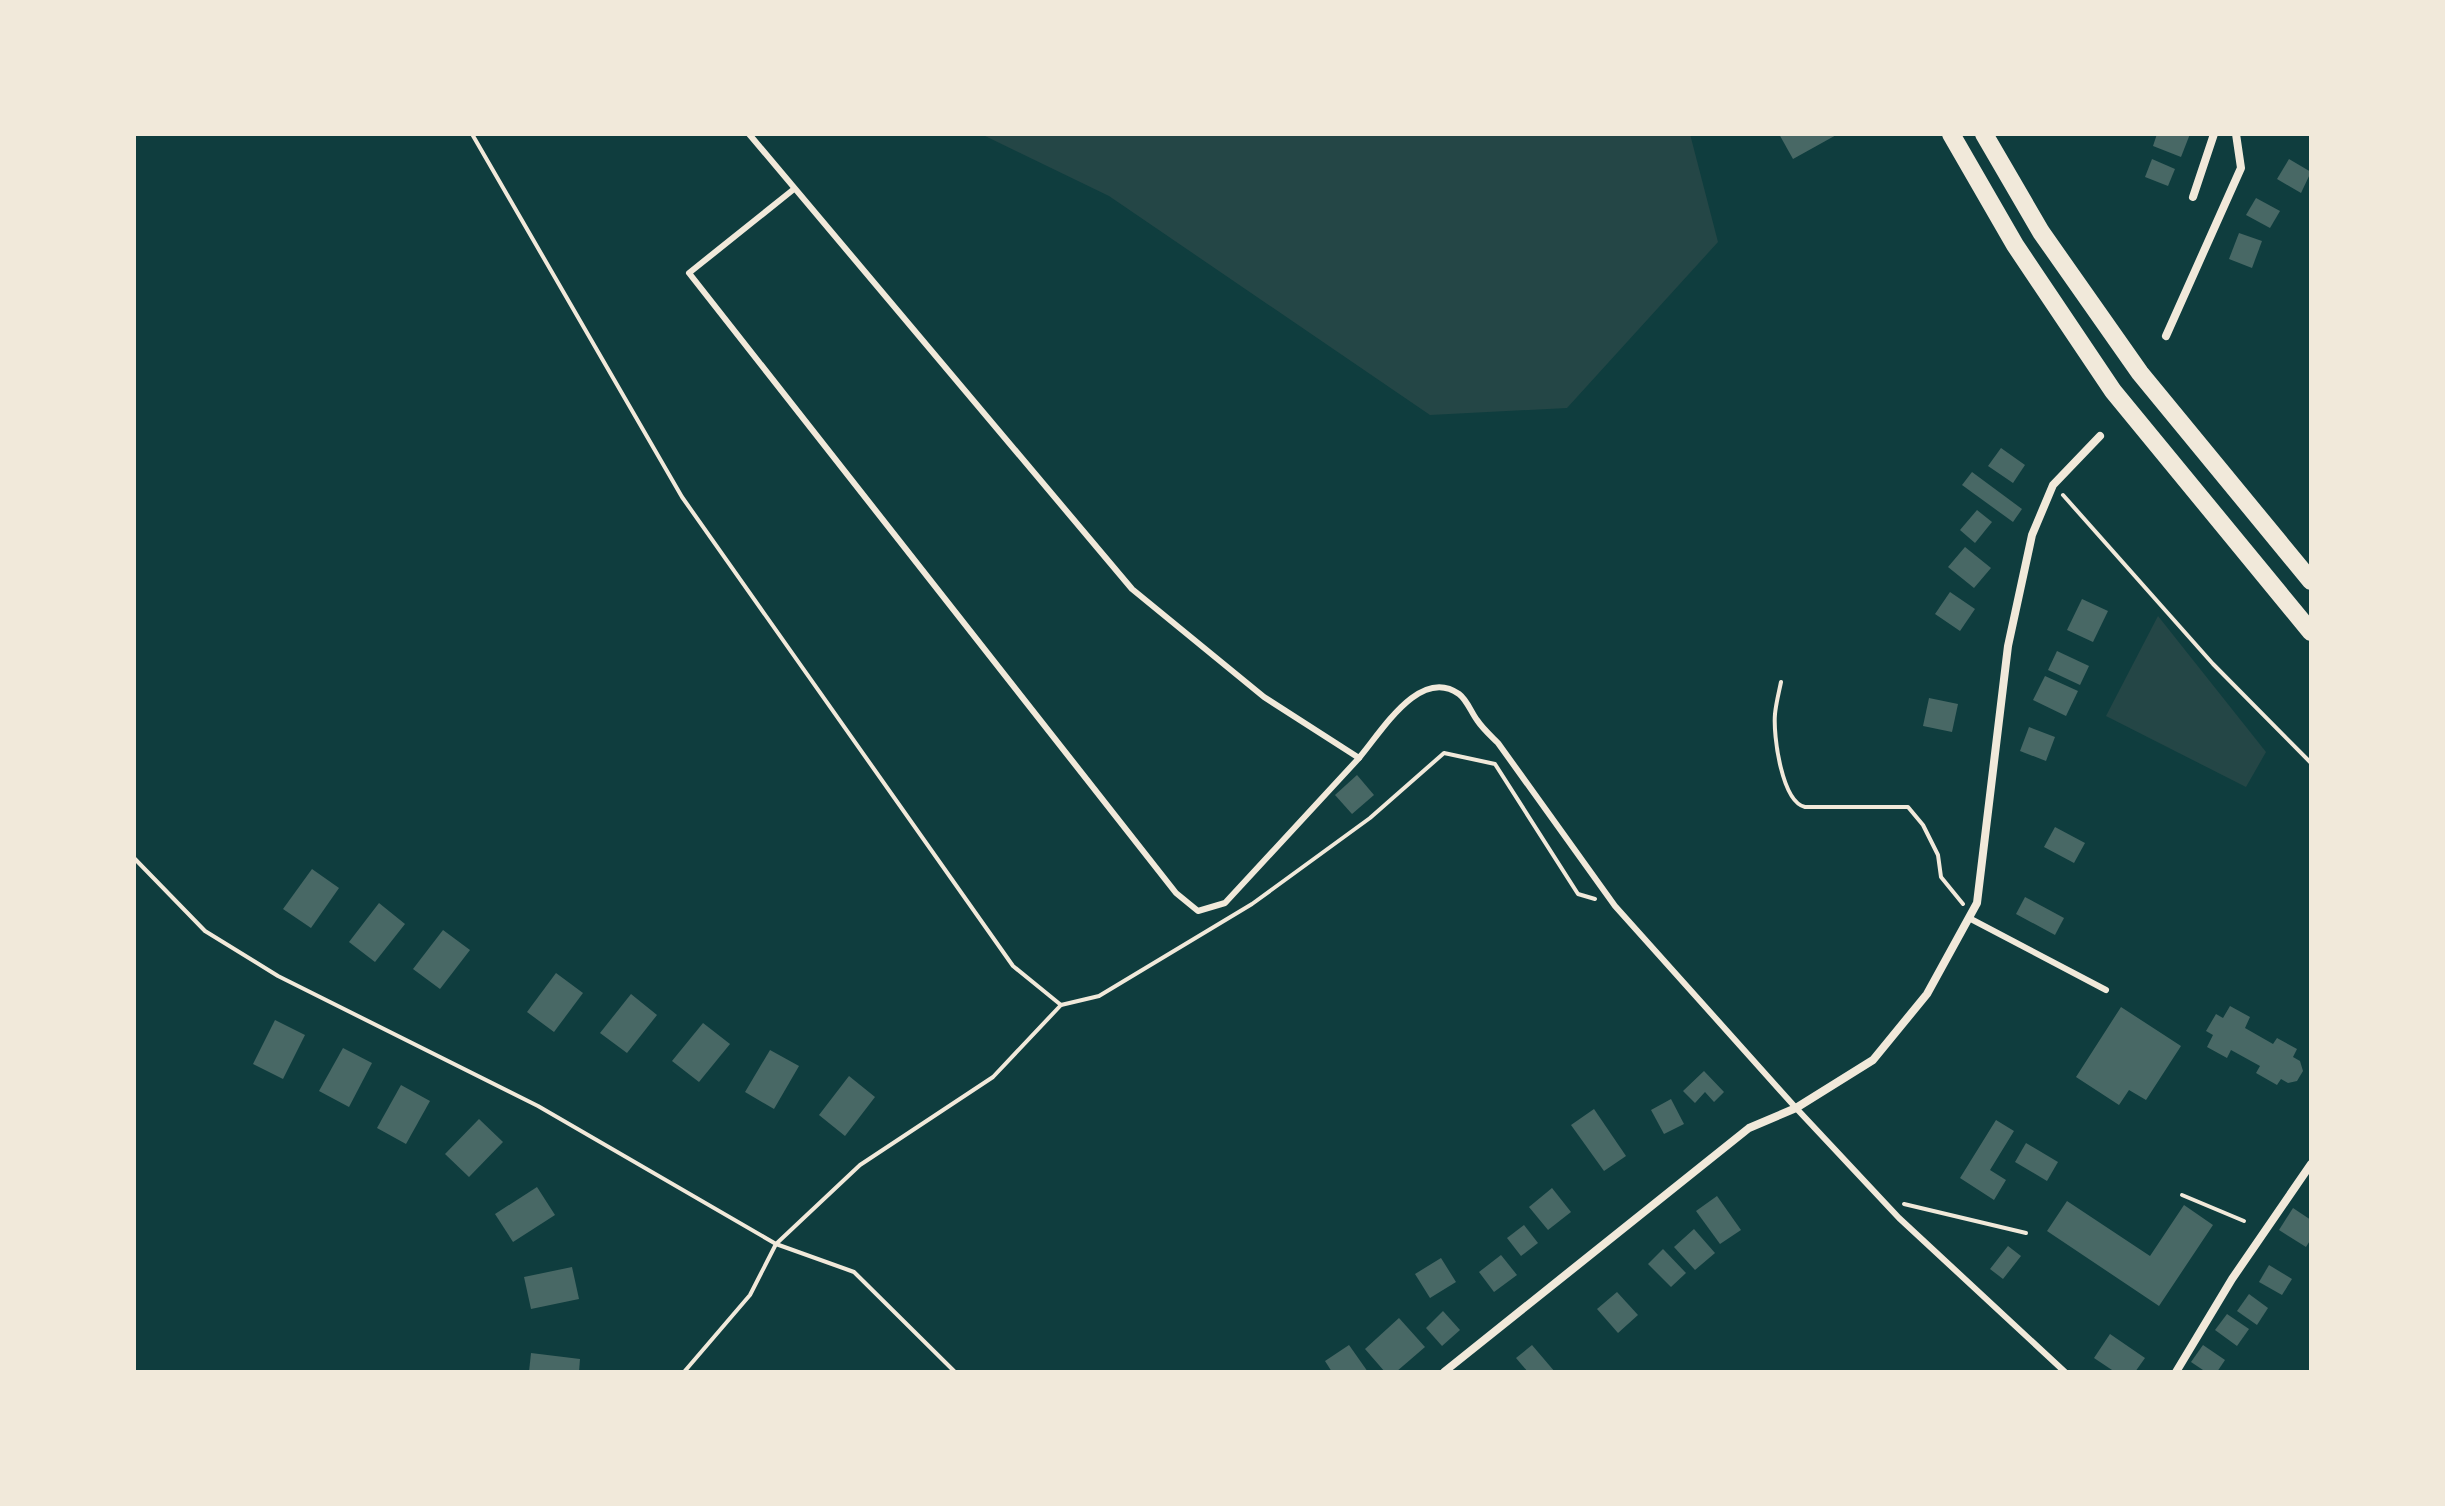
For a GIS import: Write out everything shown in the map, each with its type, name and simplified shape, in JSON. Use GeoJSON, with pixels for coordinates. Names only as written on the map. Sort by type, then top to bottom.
{"type":"FeatureCollection","features":[{"type":"Feature","properties":{"kind":"main road"},"geometry":{"type":"LineString","coordinates":[[1951,134],[2015,245],[2113,391],[2311,632]]}},
{"type":"Feature","properties":{"kind":"main road"},"geometry":{"type":"LineString","coordinates":[[1984,134],[2041,232],[2140,373],[2311,581]]}},
{"type":"Feature","properties":{"kind":"street"},"geometry":{"type":"LineString","coordinates":[[2193,197],[2214,134]]}},
{"type":"Feature","properties":{"kind":"street"},"geometry":{"type":"LineString","coordinates":[[2166,336],[2241,168],[2236,134]]}},
{"type":"Feature","properties":{"kind":"street"},"geometry":{"type":"LineString","coordinates":[[1444,1372],[1749,1128],[1796,1108],[1873,1060],[1927,994],[1977,903],[2008,646],[2032,535],[2053,485],[2100,436]]}},
{"type":"Feature","properties":{"kind":"street"},"geometry":{"type":"LineString","coordinates":[[2176,1372],[2232,1279],[2311,1164]]}},
{"type":"Feature","properties":{"kind":"lane"},"geometry":{"type":"LineString","coordinates":[[749,134],[1132,589],[1264,697],[1359,758]]}},
{"type":"Feature","properties":{"kind":"lane"},"geometry":{"type":"LineString","coordinates":[[794,189],[689,273],[1176,893],[1198,911],[1225,903],[1414,694],[1429,687],[1444,687],[1462,696],[1615,906],[1885,1204],[2065,1372]]}},
{"type":"Feature","properties":{"kind":"lane"},"geometry":{"type":"LineString","coordinates":[[1969,918],[2106,990]]}},
{"type":"Feature","properties":{"kind":"path"},"geometry":{"type":"LineString","coordinates":[[472,134],[682,497],[1013,966],[1061,1005]]}},
{"type":"Feature","properties":{"kind":"path"},"geometry":{"type":"LineString","coordinates":[[2053,485],[2213,664],[2311,763]]}},
{"type":"Feature","properties":{"kind":"path"},"geometry":{"type":"LineString","coordinates":[[1781,682],[1775,714],[1776,743],[1791,799],[1805,807],[1908,807],[1923,825],[1938,855],[1941,877],[1962,903],[1969,918]]}},
{"type":"Feature","properties":{"kind":"path"},"geometry":{"type":"LineString","coordinates":[[684,1372],[750,1295],[776,1244],[860,1165],[993,1077],[1061,1005],[1099,996],[1252,904],[1370,818],[1444,753],[1495,764],[1578,894],[1615,906]]}},
{"type":"Feature","properties":{"kind":"path"},"geometry":{"type":"LineString","coordinates":[[134,858],[205,931],[278,976],[538,1106],[776,1244],[854,1272],[955,1372]]}},
{"type":"Feature","properties":{"kind":"path"},"geometry":{"type":"LineString","coordinates":[[2182,1195],[2244,1221]]}},
{"type":"Feature","properties":{"kind":"path"},"geometry":{"type":"LineString","coordinates":[[1885,1204],[1907,1204],[2026,1233]]}},
{"type":"Feature","properties":{"kind":"shaded area"},"geometry":{"type":"Polygon","coordinates":[[[981,134],[1690,134],[1718,242],[1567,408],[1430,415],[1109,196],[981,134]]]}},
{"type":"Feature","properties":{"kind":"shaded area"},"geometry":{"type":"Polygon","coordinates":[[[2158,616],[2266,752],[2246,787],[2106,716],[2158,616]]]}},
{"type":"Feature","properties":{"kind":"building"},"geometry":{"type":"Polygon","coordinates":[[[1779,134],[1838,134],[1793,159],[1779,134]]]}},
{"type":"Feature","properties":{"kind":"building"},"geometry":{"type":"Polygon","coordinates":[[[2157,134],[2190,134],[2181,157],[2153,146],[2157,134]]]}},
{"type":"Feature","properties":{"kind":"building"},"geometry":{"type":"Polygon","coordinates":[[[2152,159],[2175,169],[2168,186],[2145,177],[2152,159]]]}},
{"type":"Feature","properties":{"kind":"building"},"geometry":{"type":"Polygon","coordinates":[[[2289,159],[2311,172],[2301,193],[2277,179],[2289,159]]]}},
{"type":"Feature","properties":{"kind":"building"},"geometry":{"type":"Polygon","coordinates":[[[2256,198],[2280,211],[2270,228],[2246,215],[2256,198]]]}},
{"type":"Feature","properties":{"kind":"building"},"geometry":{"type":"Polygon","coordinates":[[[2239,233],[2262,241],[2252,268],[2229,259],[2239,233]]]}},
{"type":"Feature","properties":{"kind":"building"},"geometry":{"type":"Polygon","coordinates":[[[2001,448],[2025,465],[2013,483],[1988,466],[2001,448]]]}},
{"type":"Feature","properties":{"kind":"building"},"geometry":{"type":"Polygon","coordinates":[[[1972,472],[2022,509],[2013,522],[1962,485],[1972,472]]]}},
{"type":"Feature","properties":{"kind":"building"},"geometry":{"type":"Polygon","coordinates":[[[1977,510],[1992,522],[1975,543],[1960,530],[1977,510]]]}},
{"type":"Feature","properties":{"kind":"building"},"geometry":{"type":"Polygon","coordinates":[[[1965,547],[1991,568],[1974,588],[1948,567],[1965,547]]]}},
{"type":"Feature","properties":{"kind":"building"},"geometry":{"type":"Polygon","coordinates":[[[1950,592],[1975,609],[1960,631],[1935,614],[1950,592]]]}},
{"type":"Feature","properties":{"kind":"building"},"geometry":{"type":"Polygon","coordinates":[[[2082,599],[2108,611],[2093,642],[2067,630],[2082,599]]]}},
{"type":"Feature","properties":{"kind":"building"},"geometry":{"type":"Polygon","coordinates":[[[2057,651],[2089,666],[2080,685],[2048,670],[2057,651]]]}},
{"type":"Feature","properties":{"kind":"building"},"geometry":{"type":"Polygon","coordinates":[[[2045,676],[2078,691],[2066,716],[2033,700],[2045,676]]]}},
{"type":"Feature","properties":{"kind":"building"},"geometry":{"type":"Polygon","coordinates":[[[1929,698],[1958,704],[1952,732],[1923,726],[1929,698]]]}},
{"type":"Feature","properties":{"kind":"building"},"geometry":{"type":"Polygon","coordinates":[[[2029,727],[2055,737],[2046,761],[2020,751],[2029,727]]]}},
{"type":"Feature","properties":{"kind":"building"},"geometry":{"type":"Polygon","coordinates":[[[1357,775],[1374,795],[1352,814],[1335,795],[1357,775]]]}},
{"type":"Feature","properties":{"kind":"building"},"geometry":{"type":"Polygon","coordinates":[[[2055,827],[2085,843],[2074,863],[2044,847],[2055,827]]]}},
{"type":"Feature","properties":{"kind":"building"},"geometry":{"type":"Polygon","coordinates":[[[312,869],[339,888],[311,928],[283,909],[312,869]]]}},
{"type":"Feature","properties":{"kind":"building"},"geometry":{"type":"Polygon","coordinates":[[[2025,897],[2064,918],[2055,935],[2016,914],[2025,897]]]}},
{"type":"Feature","properties":{"kind":"building"},"geometry":{"type":"Polygon","coordinates":[[[379,903],[405,924],[375,962],[349,942],[379,903]]]}},
{"type":"Feature","properties":{"kind":"building"},"geometry":{"type":"Polygon","coordinates":[[[443,930],[470,950],[440,989],[413,969],[443,930]]]}},
{"type":"Feature","properties":{"kind":"building"},"geometry":{"type":"Polygon","coordinates":[[[556,973],[583,993],[554,1032],[527,1012],[556,973]]]}},
{"type":"Feature","properties":{"kind":"building"},"geometry":{"type":"Polygon","coordinates":[[[631,994],[657,1015],[627,1053],[600,1033],[631,994]]]}},
{"type":"Feature","properties":{"kind":"building"},"geometry":{"type":"Polygon","coordinates":[[[2230,1006],[2250,1017],[2245,1028],[2273,1044],[2277,1038],[2297,1049],[2293,1057],[2300,1061],[2303,1071],[2297,1081],[2288,1083],[2281,1079],[2277,1085],[2256,1073],[2260,1066],[2231,1050],[2227,1058],[2207,1047],[2213,1035],[2206,1031],[2216,1014],[2223,1018],[2230,1006]]]}},
{"type":"Feature","properties":{"kind":"building"},"geometry":{"type":"Polygon","coordinates":[[[2121,1007],[2181,1046],[2146,1100],[2129,1090],[2119,1105],[2076,1077],[2121,1007]]]}},
{"type":"Feature","properties":{"kind":"building"},"geometry":{"type":"Polygon","coordinates":[[[275,1020],[305,1035],[283,1079],[253,1064],[275,1020]]]}},
{"type":"Feature","properties":{"kind":"building"},"geometry":{"type":"Polygon","coordinates":[[[703,1023],[730,1044],[699,1082],[672,1061],[703,1023]]]}},
{"type":"Feature","properties":{"kind":"building"},"geometry":{"type":"Polygon","coordinates":[[[343,1048],[372,1063],[349,1107],[319,1091],[343,1048]]]}},
{"type":"Feature","properties":{"kind":"building"},"geometry":{"type":"Polygon","coordinates":[[[770,1050],[799,1066],[774,1109],[745,1092],[770,1050]]]}},
{"type":"Feature","properties":{"kind":"building"},"geometry":{"type":"Polygon","coordinates":[[[1704,1071],[1724,1092],[1714,1102],[1705,1092],[1695,1103],[1683,1091],[1704,1071]]]}},
{"type":"Feature","properties":{"kind":"building"},"geometry":{"type":"Polygon","coordinates":[[[849,1076],[875,1097],[845,1136],[819,1115],[849,1076]]]}},
{"type":"Feature","properties":{"kind":"building"},"geometry":{"type":"Polygon","coordinates":[[[401,1085],[430,1101],[406,1144],[377,1128],[401,1085]]]}},
{"type":"Feature","properties":{"kind":"building"},"geometry":{"type":"Polygon","coordinates":[[[1671,1099],[1684,1124],[1664,1134],[1651,1110],[1671,1099]]]}},
{"type":"Feature","properties":{"kind":"building"},"geometry":{"type":"Polygon","coordinates":[[[1594,1109],[1626,1156],[1604,1171],[1571,1125],[1594,1109]]]}},
{"type":"Feature","properties":{"kind":"building"},"geometry":{"type":"Polygon","coordinates":[[[479,1119],[503,1142],[469,1177],[445,1154],[479,1119]]]}},
{"type":"Feature","properties":{"kind":"building"},"geometry":{"type":"Polygon","coordinates":[[[1996,1120],[2014,1131],[1990,1170],[2006,1180],[1994,1200],[1960,1178],[1996,1120]]]}},
{"type":"Feature","properties":{"kind":"building"},"geometry":{"type":"Polygon","coordinates":[[[2026,1143],[2058,1162],[2047,1181],[2015,1162],[2026,1143]]]}},
{"type":"Feature","properties":{"kind":"building"},"geometry":{"type":"Polygon","coordinates":[[[537,1187],[555,1215],[513,1242],[495,1214],[537,1187]]]}},
{"type":"Feature","properties":{"kind":"building"},"geometry":{"type":"Polygon","coordinates":[[[1552,1188],[1571,1212],[1548,1230],[1529,1207],[1552,1188]]]}},
{"type":"Feature","properties":{"kind":"building"},"geometry":{"type":"Polygon","coordinates":[[[1717,1196],[1741,1230],[1720,1244],[1696,1211],[1717,1196]]]}},
{"type":"Feature","properties":{"kind":"building"},"geometry":{"type":"Polygon","coordinates":[[[2067,1201],[2150,1256],[2184,1205],[2213,1225],[2159,1306],[2047,1231],[2067,1201]]]}},
{"type":"Feature","properties":{"kind":"building"},"geometry":{"type":"Polygon","coordinates":[[[2293,1208],[2311,1220],[2311,1239],[2306,1247],[2279,1230],[2293,1208]]]}},
{"type":"Feature","properties":{"kind":"building"},"geometry":{"type":"Polygon","coordinates":[[[1524,1225],[1538,1243],[1521,1256],[1507,1238],[1524,1225]]]}},
{"type":"Feature","properties":{"kind":"building"},"geometry":{"type":"Polygon","coordinates":[[[1694,1229],[1715,1253],[1695,1270],[1674,1247],[1694,1229]]]}},
{"type":"Feature","properties":{"kind":"building"},"geometry":{"type":"Polygon","coordinates":[[[2008,1246],[2021,1256],[2003,1279],[1990,1269],[2008,1246]]]}},
{"type":"Feature","properties":{"kind":"building"},"geometry":{"type":"Polygon","coordinates":[[[1663,1249],[1686,1273],[1671,1287],[1648,1264],[1663,1249]]]}},
{"type":"Feature","properties":{"kind":"building"},"geometry":{"type":"Polygon","coordinates":[[[1501,1255],[1517,1275],[1494,1292],[1479,1272],[1501,1255]]]}},
{"type":"Feature","properties":{"kind":"building"},"geometry":{"type":"Polygon","coordinates":[[[1441,1258],[1456,1282],[1430,1298],[1415,1274],[1441,1258]]]}},
{"type":"Feature","properties":{"kind":"building"},"geometry":{"type":"Polygon","coordinates":[[[2269,1265],[2292,1279],[2282,1295],[2259,1282],[2269,1265]]]}},
{"type":"Feature","properties":{"kind":"building"},"geometry":{"type":"Polygon","coordinates":[[[572,1267],[579,1299],[531,1309],[524,1277],[572,1267]]]}},
{"type":"Feature","properties":{"kind":"building"},"geometry":{"type":"Polygon","coordinates":[[[1617,1292],[1638,1315],[1618,1333],[1597,1309],[1617,1292]]]}},
{"type":"Feature","properties":{"kind":"building"},"geometry":{"type":"Polygon","coordinates":[[[2249,1294],[2268,1308],[2257,1325],[2237,1311],[2249,1294]]]}},
{"type":"Feature","properties":{"kind":"building"},"geometry":{"type":"Polygon","coordinates":[[[1443,1311],[1460,1330],[1442,1346],[1426,1328],[1443,1311]]]}},
{"type":"Feature","properties":{"kind":"building"},"geometry":{"type":"Polygon","coordinates":[[[2227,1314],[2249,1329],[2237,1346],[2215,1330],[2227,1314]]]}},
{"type":"Feature","properties":{"kind":"building"},"geometry":{"type":"Polygon","coordinates":[[[1399,1318],[1425,1347],[1396,1372],[1385,1372],[1365,1349],[1399,1318]]]}},
{"type":"Feature","properties":{"kind":"building"},"geometry":{"type":"Polygon","coordinates":[[[2110,1334],[2145,1358],[2135,1372],[2115,1372],[2094,1358],[2110,1334]]]}},
{"type":"Feature","properties":{"kind":"building"},"geometry":{"type":"Polygon","coordinates":[[[1349,1345],[1368,1372],[1332,1372],[1325,1361],[1349,1345]]]}},
{"type":"Feature","properties":{"kind":"building"},"geometry":{"type":"Polygon","coordinates":[[[1532,1345],[1555,1372],[1528,1372],[1516,1358],[1532,1345]]]}},
{"type":"Feature","properties":{"kind":"building"},"geometry":{"type":"Polygon","coordinates":[[[2203,1345],[2225,1360],[2217,1372],[2206,1372],[2191,1362],[2203,1345]]]}},
{"type":"Feature","properties":{"kind":"building"},"geometry":{"type":"Polygon","coordinates":[[[531,1353],[580,1359],[579,1372],[529,1372],[531,1353]]]}}]}
